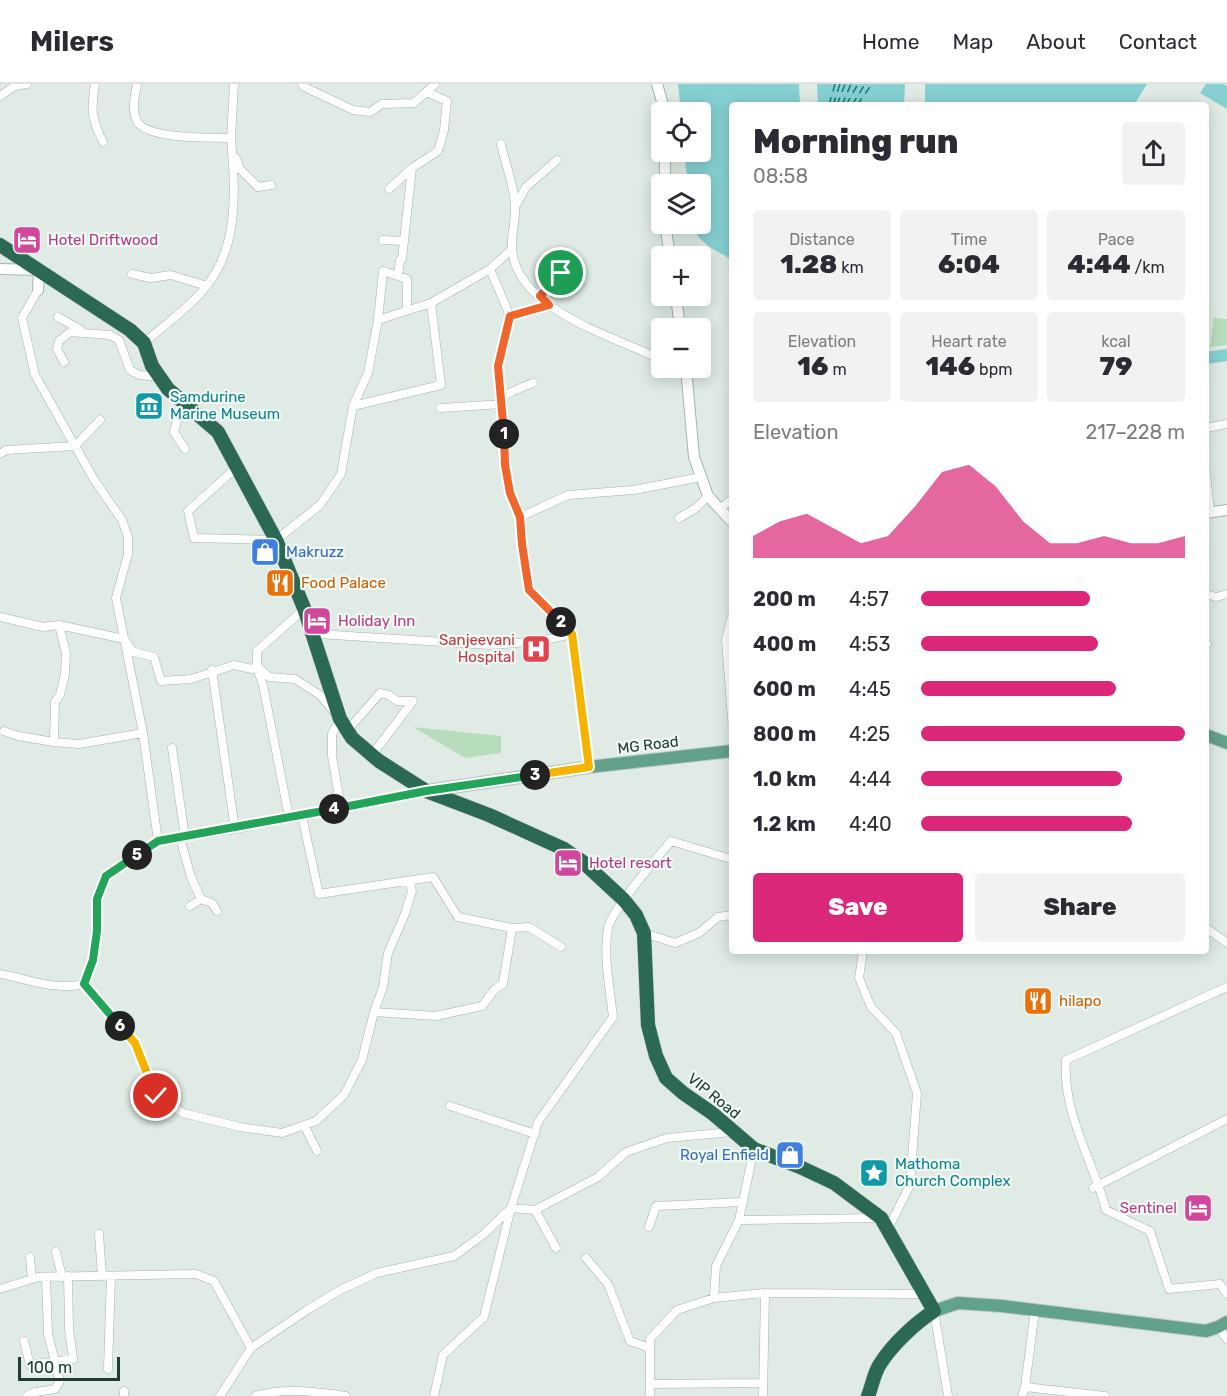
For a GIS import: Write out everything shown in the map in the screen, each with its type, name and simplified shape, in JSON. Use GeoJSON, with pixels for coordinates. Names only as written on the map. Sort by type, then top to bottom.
{"type":"FeatureCollection","features":[{"type":"Feature","properties":{"kind":"highway"},"geometry":{"type":"LineString","coordinates":[[0,244],[130,330],[144,343],[153,366],[168,389],[218,432],[276,540],[304,608],[344,725]]}},
{"type":"Feature","properties":{"kind":"highway","name":"VIP Road"},"geometry":{"type":"LineString","coordinates":[[344,725],[352,738],[372,755],[426,791],[489,815],[564,849],[583,862],[624,900],[636,915],[645,933],[648,1025],[666,1078],[754,1149],[834,1183],[885,1223],[934,1311]]}},
{"type":"Feature","properties":{"kind":"highway"},"geometry":{"type":"LineString","coordinates":[[868,1396],[879,1365],[921,1319],[934,1311]]}},
{"type":"Feature","properties":{"kind":"main road"},"geometry":{"type":"LineString","coordinates":[[657,84],[662,102]]}},
{"type":"Feature","properties":{"kind":"main road"},"geometry":{"type":"LineString","coordinates":[[0,269],[39,270],[38,290]]}},
{"type":"Feature","properties":{"kind":"main road"},"geometry":{"type":"LineString","coordinates":[[684,378],[694,457],[708,496],[729,519]]}},
{"type":"Feature","properties":{"kind":"main road"},"geometry":{"type":"LineString","coordinates":[[1209,512],[1227,510]]}},
{"type":"Feature","properties":{"kind":"main road"},"geometry":{"type":"LineString","coordinates":[[1209,736],[1227,743]]}},
{"type":"Feature","properties":{"kind":"main road","name":"MG Road"},"geometry":{"type":"LineString","coordinates":[[426,791],[589,767],[729,751]]}},
{"type":"Feature","properties":{"kind":"main road"},"geometry":{"type":"LineString","coordinates":[[934,1311],[958,1303],[1206,1331],[1223,1324]]}},
{"type":"Feature","properties":{"kind":"street"},"geometry":{"type":"LineString","coordinates":[[0,96],[15,86],[27,84]]}},
{"type":"Feature","properties":{"kind":"street"},"geometry":{"type":"LineString","coordinates":[[95,84],[91,108],[93,122],[103,141]]}},
{"type":"Feature","properties":{"kind":"street"},"geometry":{"type":"LineString","coordinates":[[137,84],[133,105],[137,121],[145,129],[170,135],[231,138]]}},
{"type":"Feature","properties":{"kind":"street"},"geometry":{"type":"LineString","coordinates":[[144,343],[207,286],[225,253],[233,224],[234,170],[231,138],[234,84]]}},
{"type":"Feature","properties":{"kind":"street"},"geometry":{"type":"LineString","coordinates":[[302,84],[353,110],[370,112],[382,104],[414,103],[435,84]]}},
{"type":"Feature","properties":{"kind":"street"},"geometry":{"type":"LineString","coordinates":[[389,189],[412,168],[438,151],[444,130],[447,101],[426,92]]}},
{"type":"Feature","properties":{"kind":"street"},"geometry":{"type":"LineString","coordinates":[[501,144],[516,205],[512,249],[522,281],[549,305],[597,333],[651,355]]}},
{"type":"Feature","properties":{"kind":"street"},"geometry":{"type":"LineString","coordinates":[[232,148],[240,169],[258,188],[271,185]]}},
{"type":"Feature","properties":{"kind":"street"},"geometry":{"type":"LineString","coordinates":[[516,205],[526,187],[557,160]]}},
{"type":"Feature","properties":{"kind":"street"},"geometry":{"type":"LineString","coordinates":[[398,276],[412,168]]}},
{"type":"Feature","properties":{"kind":"street"},"geometry":{"type":"LineString","coordinates":[[383,240],[403,241]]}},
{"type":"Feature","properties":{"kind":"street"},"geometry":{"type":"LineString","coordinates":[[378,320],[432,303],[490,269],[512,249]]}},
{"type":"Feature","properties":{"kind":"street"},"geometry":{"type":"LineString","coordinates":[[490,269],[510,316],[498,366],[505,465],[510,493],[520,517],[529,590],[572,634],[589,767]]}},
{"type":"Feature","properties":{"kind":"street"},"geometry":{"type":"LineString","coordinates":[[237,467],[188,511],[194,538],[276,540],[320,505],[341,474],[353,406],[368,373],[378,320],[383,271],[407,279],[407,310]]}},
{"type":"Feature","properties":{"kind":"street"},"geometry":{"type":"LineString","coordinates":[[540,296],[561,273]]}},
{"type":"Feature","properties":{"kind":"street"},"geometry":{"type":"LineString","coordinates":[[132,274],[151,278],[171,275],[207,286]]}},
{"type":"Feature","properties":{"kind":"street"},"geometry":{"type":"LineString","coordinates":[[38,290],[22,318],[35,375],[95,482],[122,520],[128,537],[128,554],[116,598],[143,733],[158,841]]}},
{"type":"Feature","properties":{"kind":"street"},"geometry":{"type":"LineString","coordinates":[[353,406],[441,385],[432,303]]}},
{"type":"Feature","properties":{"kind":"street"},"geometry":{"type":"LineString","coordinates":[[510,316],[549,305]]}},
{"type":"Feature","properties":{"kind":"street"},"geometry":{"type":"LineString","coordinates":[[58,317],[85,332]]}},
{"type":"Feature","properties":{"kind":"street"},"geometry":{"type":"LineString","coordinates":[[64,362],[57,350],[59,341],[70,332],[110,335],[119,340],[130,370],[139,375],[160,376]]}},
{"type":"Feature","properties":{"kind":"street"},"geometry":{"type":"LineString","coordinates":[[502,401],[506,394],[533,383]]}},
{"type":"Feature","properties":{"kind":"street"},"geometry":{"type":"LineString","coordinates":[[182,401],[174,432],[185,448]]}},
{"type":"Feature","properties":{"kind":"street"},"geometry":{"type":"LineString","coordinates":[[440,408],[502,401]]}},
{"type":"Feature","properties":{"kind":"street"},"geometry":{"type":"LineString","coordinates":[[0,454],[6,450],[75,446],[100,420]]}},
{"type":"Feature","properties":{"kind":"street"},"geometry":{"type":"LineString","coordinates":[[1209,427],[1227,424]]}},
{"type":"Feature","properties":{"kind":"street"},"geometry":{"type":"LineString","coordinates":[[520,517],[568,495],[634,490],[701,477]]}},
{"type":"Feature","properties":{"kind":"street"},"geometry":{"type":"LineString","coordinates":[[679,518],[696,508],[708,496]]}},
{"type":"Feature","properties":{"kind":"street"},"geometry":{"type":"LineString","coordinates":[[720,509],[729,502]]}},
{"type":"Feature","properties":{"kind":"street"},"geometry":{"type":"LineString","coordinates":[[1209,595],[1216,597],[1227,594]]}},
{"type":"Feature","properties":{"kind":"street"},"geometry":{"type":"LineString","coordinates":[[289,817],[263,685],[257,666],[258,651],[304,608],[318,634],[490,645],[541,641],[572,634]]}},
{"type":"Feature","properties":{"kind":"street"},"geometry":{"type":"LineString","coordinates":[[0,617],[43,627],[59,625],[123,639],[134,652],[154,657],[160,681],[191,679],[234,664],[252,669],[257,666]]}},
{"type":"Feature","properties":{"kind":"street"},"geometry":{"type":"LineString","coordinates":[[54,742],[55,702],[60,695],[65,674],[66,653],[59,625]]}},
{"type":"Feature","properties":{"kind":"street"},"geometry":{"type":"LineString","coordinates":[[729,628],[726,640],[729,680]]}},
{"type":"Feature","properties":{"kind":"street"},"geometry":{"type":"LineString","coordinates":[[257,666],[269,677],[295,679],[320,695],[344,725]]}},
{"type":"Feature","properties":{"kind":"street"},"geometry":{"type":"LineString","coordinates":[[212,670],[235,829]]}},
{"type":"Feature","properties":{"kind":"street"},"geometry":{"type":"LineString","coordinates":[[341,808],[332,756],[332,734],[380,693],[397,701],[413,701],[372,755]]}},
{"type":"Feature","properties":{"kind":"street"},"geometry":{"type":"LineString","coordinates":[[4,731],[18,736],[80,744],[143,733]]}},
{"type":"Feature","properties":{"kind":"street"},"geometry":{"type":"LineString","coordinates":[[172,748],[182,837],[191,877],[201,899],[212,903],[217,911]]}},
{"type":"Feature","properties":{"kind":"street"},"geometry":{"type":"LineString","coordinates":[[84,984],[93,960],[97,931],[97,899],[106,876],[158,841],[235,829],[426,791]]}},
{"type":"Feature","properties":{"kind":"street"},"geometry":{"type":"LineString","coordinates":[[302,816],[319,894],[433,878],[458,917],[512,928],[529,927],[561,947]]}},
{"type":"Feature","properties":{"kind":"street"},"geometry":{"type":"LineString","coordinates":[[434,1396],[443,1355],[484,1317],[511,1208],[538,1122],[613,1017],[607,951],[609,926],[624,900],[671,841],[729,858]]}},
{"type":"Feature","properties":{"kind":"street"},"geometry":{"type":"LineString","coordinates":[[84,984],[135,1043],[156,1096],[183,1113],[240,1127],[282,1133],[316,1121],[344,1095],[362,1060],[383,987],[388,953],[412,891],[409,881]]}},
{"type":"Feature","properties":{"kind":"street"},"geometry":{"type":"LineString","coordinates":[[190,906],[201,899]]}},
{"type":"Feature","properties":{"kind":"street"},"geometry":{"type":"LineString","coordinates":[[645,933],[675,943],[699,933],[718,917],[729,915]]}},
{"type":"Feature","properties":{"kind":"street"},"geometry":{"type":"LineString","coordinates":[[374,1012],[436,1016],[482,1006],[495,989],[503,984],[512,928]]}},
{"type":"Feature","properties":{"kind":"street"},"geometry":{"type":"LineString","coordinates":[[1209,930],[1227,943]]}},
{"type":"Feature","properties":{"kind":"street"},"geometry":{"type":"LineString","coordinates":[[739,1220],[885,1223],[910,1185],[917,1093],[896,1033],[871,1006],[859,978],[863,954]]}},
{"type":"Feature","properties":{"kind":"street"},"geometry":{"type":"LineString","coordinates":[[0,974],[47,986],[68,987],[84,984]]}},
{"type":"Feature","properties":{"kind":"street"},"geometry":{"type":"LineString","coordinates":[[1227,987],[1066,1060],[1065,1074],[1069,1104],[1096,1187],[1106,1210],[1150,1232],[1169,1289],[1220,1284],[1227,1294]]}},
{"type":"Feature","properties":{"kind":"street"},"geometry":{"type":"LineString","coordinates":[[450,1106],[535,1134]]}},
{"type":"Feature","properties":{"kind":"street"},"geometry":{"type":"LineString","coordinates":[[1096,1187],[1227,1119]]}},
{"type":"Feature","properties":{"kind":"street"},"geometry":{"type":"LineString","coordinates":[[304,1125],[317,1151]]}},
{"type":"Feature","properties":{"kind":"street"},"geometry":{"type":"LineString","coordinates":[[220,1396],[251,1348],[342,1289],[377,1273],[454,1256],[484,1234],[511,1208],[535,1210],[598,1177],[626,1152],[667,1138],[732,1132]]}},
{"type":"Feature","properties":{"kind":"street"},"geometry":{"type":"LineString","coordinates":[[714,1298],[716,1266],[739,1220],[754,1149]]}},
{"type":"Feature","properties":{"kind":"street"},"geometry":{"type":"LineString","coordinates":[[649,1227],[656,1206],[743,1202]]}},
{"type":"Feature","properties":{"kind":"street"},"geometry":{"type":"LineString","coordinates":[[535,1210],[556,1248]]}},
{"type":"Feature","properties":{"kind":"street"},"geometry":{"type":"LineString","coordinates":[[99,1234],[102,1276]]}},
{"type":"Feature","properties":{"kind":"street"},"geometry":{"type":"LineString","coordinates":[[24,1341],[30,1365],[73,1359],[65,1276],[56,1252]]}},
{"type":"Feature","properties":{"kind":"street"},"geometry":{"type":"LineString","coordinates":[[30,1257],[32,1279]]}},
{"type":"Feature","properties":{"kind":"street"},"geometry":{"type":"LineString","coordinates":[[586,1258],[608,1284],[615,1308],[630,1341],[650,1348]]}},
{"type":"Feature","properties":{"kind":"street"},"geometry":{"type":"LineString","coordinates":[[0,1289],[46,1277],[195,1274],[214,1281],[251,1348]]}},
{"type":"Feature","properties":{"kind":"street"},"geometry":{"type":"LineString","coordinates":[[108,1369],[111,1276]]}},
{"type":"Feature","properties":{"kind":"street"},"geometry":{"type":"LineString","coordinates":[[27,1396],[55,1389],[60,1381],[48,1334],[46,1277]]}},
{"type":"Feature","properties":{"kind":"street"},"geometry":{"type":"LineString","coordinates":[[650,1396],[650,1339],[677,1310],[714,1298],[765,1293],[916,1294],[923,1291]]}},
{"type":"Feature","properties":{"kind":"street"},"geometry":{"type":"LineString","coordinates":[[763,1396],[765,1293]]}},
{"type":"Feature","properties":{"kind":"street"},"geometry":{"type":"LineString","coordinates":[[1022,1396],[1035,1310]]}},
{"type":"Feature","properties":{"kind":"street"},"geometry":{"type":"LineString","coordinates":[[934,1311],[948,1396]]}},
{"type":"Feature","properties":{"kind":"street"},"geometry":{"type":"LineString","coordinates":[[1223,1324],[1227,1339]]}},
{"type":"Feature","properties":{"kind":"street"},"geometry":{"type":"LineString","coordinates":[[651,1384],[762,1383]]}},
{"type":"Feature","properties":{"kind":"street"},"geometry":{"type":"LineString","coordinates":[[1025,1387],[1105,1396]]}},
{"type":"Feature","properties":{"kind":"street"},"geometry":{"type":"LineString","coordinates":[[255,1396],[272,1391],[322,1392],[346,1396]]}},
{"type":"Feature","properties":{"kind":"green space"},"geometry":{"type":"Polygon","coordinates":[[[1214,318],[1227,319],[1227,345],[1210,347],[1214,318]]]}},
{"type":"Feature","properties":{"kind":"green space"},"geometry":{"type":"Polygon","coordinates":[[[413,727],[501,736],[501,753],[465,758],[413,727]]]}},
{"type":"Feature","properties":{"kind":"water"},"geometry":{"type":"Polygon","coordinates":[[[678,84],[1147,84],[1136,102],[729,102],[729,258],[708,245],[697,234],[711,234],[711,174],[687,174],[685,162],[711,162],[711,102],[680,102],[678,84]]]}},
{"type":"Feature","properties":{"kind":"water"},"geometry":{"type":"Polygon","coordinates":[[[1206,84],[1227,86],[1227,109],[1200,93],[1206,84]]]}},
{"type":"Feature","properties":{"kind":"pier"},"geometry":{"type":"Polygon","coordinates":[[[799,84],[817,84],[818,102],[800,102],[799,84]]]}},
{"type":"Feature","properties":{"kind":"pier"},"geometry":{"type":"Polygon","coordinates":[[[905,84],[925,84],[925,102],[904,102],[905,84]]]}},
{"type":"Feature","properties":{"kind":"waterway"},"geometry":{"type":"LineString","coordinates":[[1209,358],[1227,355]]}},
{"type":"Feature","properties":{"kind":"ferry route"},"geometry":{"type":"LineString","coordinates":[[830,102],[835,84]]}},
{"type":"Feature","properties":{"kind":"ferry route"},"geometry":{"type":"LineString","coordinates":[[834,102],[840,84]]}},
{"type":"Feature","properties":{"kind":"ferry route"},"geometry":{"type":"LineString","coordinates":[[838,102],[845,84]]}},
{"type":"Feature","properties":{"kind":"ferry route"},"geometry":{"type":"LineString","coordinates":[[843,102],[851,84]]}},
{"type":"Feature","properties":{"kind":"ferry route"},"geometry":{"type":"LineString","coordinates":[[848,102],[858,84]]}},
{"type":"Feature","properties":{"kind":"ferry route"},"geometry":{"type":"LineString","coordinates":[[854,102],[865,84]]}},
{"type":"Feature","properties":{"kind":"ferry route"},"geometry":{"type":"LineString","coordinates":[[859,102],[872,84]]}},
{"type":"Feature","properties":{"kind":"place","name":"Hotel Driftwood"},"geometry":{"type":"Point","coordinates":[27,240]}},
{"type":"Feature","properties":{"kind":"place","name":"Samdurine Marine Museum"},"geometry":{"type":"Point","coordinates":[149,406]}},
{"type":"Feature","properties":{"kind":"place","name":"Makruzz"},"geometry":{"type":"Point","coordinates":[265,552]}},
{"type":"Feature","properties":{"kind":"place","name":"Food Palace"},"geometry":{"type":"Point","coordinates":[280,583]}},
{"type":"Feature","properties":{"kind":"place","name":"Holiday Inn"},"geometry":{"type":"Point","coordinates":[317,621]}},
{"type":"Feature","properties":{"kind":"place","name":"Sanjeevani Hospital"},"geometry":{"type":"Point","coordinates":[536,649]}},
{"type":"Feature","properties":{"kind":"place","name":"Hotel resort"},"geometry":{"type":"Point","coordinates":[568,863]}},
{"type":"Feature","properties":{"kind":"place","name":"hilapo"},"geometry":{"type":"Point","coordinates":[1038,1001]}},
{"type":"Feature","properties":{"kind":"place","name":"Royal Enfield"},"geometry":{"type":"Point","coordinates":[790,1155]}},
{"type":"Feature","properties":{"kind":"place","name":"Mathoma Church Complex"},"geometry":{"type":"Point","coordinates":[874,1173]}},
{"type":"Feature","properties":{"kind":"place","name":"Sentinel"},"geometry":{"type":"Point","coordinates":[1198,1208]}},
{"type":"Feature","properties":{"kind":"route"},"geometry":{"type":"LineString","coordinates":[[156,1096],[135,1043],[84,984],[93,960],[97,931],[97,899],[106,876],[158,841],[235,829],[426,791],[589,767],[572,634],[529,590],[520,517],[510,493],[505,465],[498,366],[510,316],[549,305],[540,296],[561,273]]}}]}
